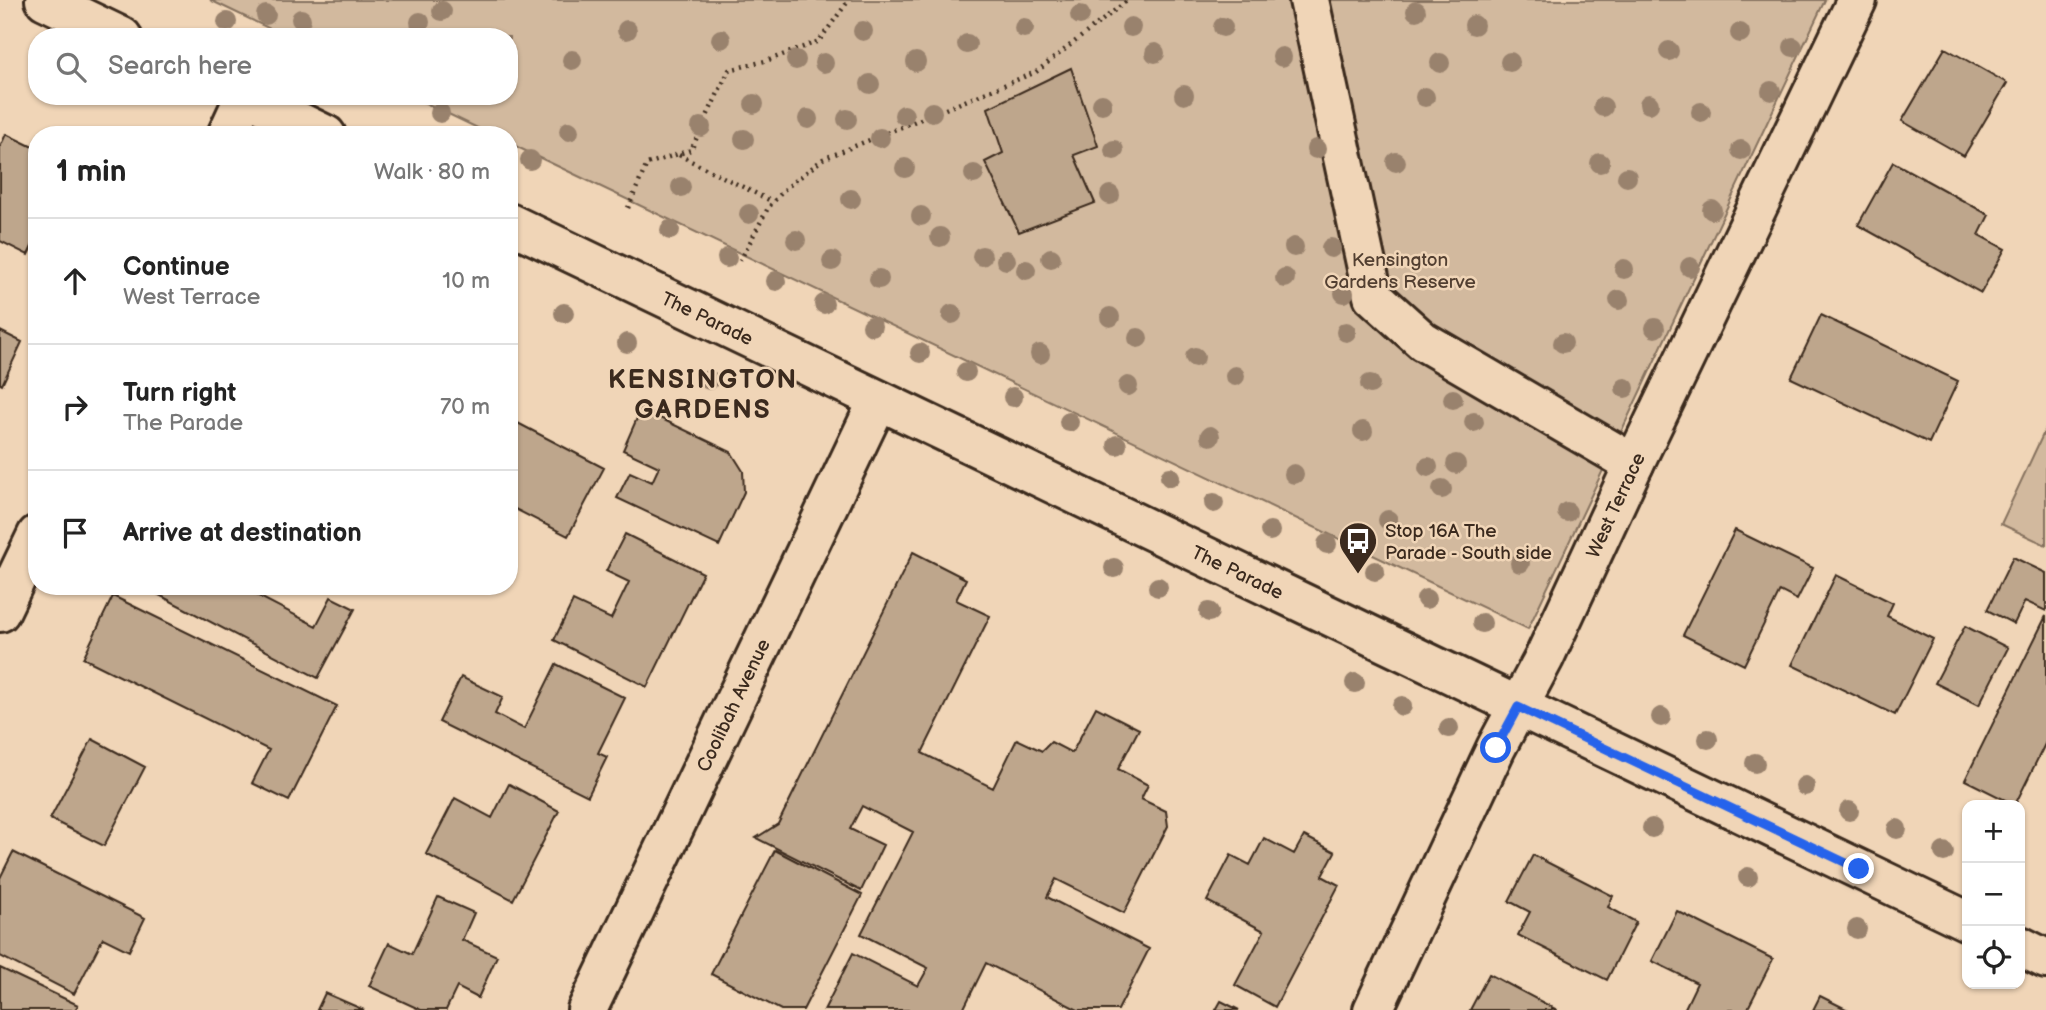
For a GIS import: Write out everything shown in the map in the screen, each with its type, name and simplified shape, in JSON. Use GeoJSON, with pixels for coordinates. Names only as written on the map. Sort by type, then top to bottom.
{"type":"FeatureCollection","features":[{"type":"Feature","properties":{"kind":"street"},"geometry":{"type":"LineString","coordinates":[[45,0],[103,28]]}},
{"type":"Feature","properties":{"kind":"street"},"geometry":{"type":"LineString","coordinates":[[1308,0],[1373,296],[1423,341],[1634,464]]}},
{"type":"Feature","properties":{"kind":"street","name":"West Terrace"},"geometry":{"type":"LineString","coordinates":[[1373,1010],[1496,748],[1544,658],[1857,0]]}},
{"type":"Feature","properties":{"kind":"street"},"geometry":{"type":"LineString","coordinates":[[231,126],[242,105]]}},
{"type":"Feature","properties":{"kind":"street"},"geometry":{"type":"LineString","coordinates":[[264,105],[308,126]]}},
{"type":"Feature","properties":{"kind":"street","name":"The Parade"},"geometry":{"type":"LineString","coordinates":[[518,227],[1962,919]]}},
{"type":"Feature","properties":{"kind":"street","name":"Coolibah Avenue"},"geometry":{"type":"LineString","coordinates":[[587,1010],[878,401]]}},
{"type":"Feature","properties":{"kind":"street"},"geometry":{"type":"LineString","coordinates":[[0,612],[28,554]]}},
{"type":"Feature","properties":{"kind":"street"},"geometry":{"type":"LineString","coordinates":[[2025,948],[2046,958]]}},
{"type":"Feature","properties":{"kind":"path"},"geometry":{"type":"LineString","coordinates":[[628,208],[647,164],[691,150],[729,69],[769,60],[819,40],[849,0]]}},
{"type":"Feature","properties":{"kind":"path"},"geometry":{"type":"LineString","coordinates":[[740,261],[773,202],[823,159],[1036,72],[1128,0]]}},
{"type":"Feature","properties":{"kind":"path"},"geometry":{"type":"LineString","coordinates":[[678,155],[773,202]]}},
{"type":"Feature","properties":{"kind":"green space","name":"Kensington Gardens Reserve"},"geometry":{"type":"Polygon","coordinates":[[[210,0],[1825,0],[1528,629],[518,147],[518,126],[473,126],[430,105],[518,105],[518,28],[268,28],[210,0]]]}},
{"type":"Feature","properties":{"kind":"green space"},"geometry":{"type":"Polygon","coordinates":[[[2046,428],[2046,545],[2001,524],[2046,428]]]}},
{"type":"Feature","properties":{"kind":"building"},"geometry":{"type":"Polygon","coordinates":[[[1945,48],[2007,83],[1964,156],[1902,121],[1945,48]]]}},
{"type":"Feature","properties":{"kind":"building"},"geometry":{"type":"Polygon","coordinates":[[[1071,68],[1098,146],[1074,155],[1095,203],[1019,232],[985,162],[1003,153],[988,108],[1071,68]]]}},
{"type":"Feature","properties":{"kind":"building"},"geometry":{"type":"Polygon","coordinates":[[[6,134],[28,145],[28,255],[0,241],[0,147],[6,134]]]}},
{"type":"Feature","properties":{"kind":"building"},"geometry":{"type":"Polygon","coordinates":[[[1893,162],[1989,215],[1979,235],[2005,249],[1981,293],[1858,225],[1893,162]]]}},
{"type":"Feature","properties":{"kind":"building"},"geometry":{"type":"Polygon","coordinates":[[[1821,315],[1958,381],[1929,443],[1791,378],[1821,315]]]}},
{"type":"Feature","properties":{"kind":"building"},"geometry":{"type":"Polygon","coordinates":[[[0,331],[22,342],[2,385],[0,384],[0,331]]]}},
{"type":"Feature","properties":{"kind":"building"},"geometry":{"type":"Polygon","coordinates":[[[641,409],[731,452],[743,471],[744,492],[719,546],[617,498],[630,472],[652,482],[659,467],[623,450],[641,409]]]}},
{"type":"Feature","properties":{"kind":"building"},"geometry":{"type":"Polygon","coordinates":[[[518,423],[604,468],[568,536],[518,511],[518,423]]]}},
{"type":"Feature","properties":{"kind":"building"},"geometry":{"type":"Polygon","coordinates":[[[1735,530],[1813,568],[1797,600],[1780,591],[1744,665],[1683,635],[1735,530]]]}},
{"type":"Feature","properties":{"kind":"building"},"geometry":{"type":"Polygon","coordinates":[[[625,534],[703,573],[647,687],[554,640],[573,601],[611,619],[629,582],[606,571],[625,534]]]}},
{"type":"Feature","properties":{"kind":"building"},"geometry":{"type":"Polygon","coordinates":[[[913,552],[966,579],[956,600],[990,616],[922,753],[993,788],[1017,739],[1042,751],[1051,742],[1072,753],[1096,707],[1139,729],[1118,769],[1148,785],[1141,799],[1166,811],[1168,826],[1124,913],[1056,879],[1047,897],[1149,949],[1118,1010],[1078,1010],[986,963],[963,1010],[824,1010],[853,953],[918,986],[928,968],[861,934],[913,832],[862,806],[850,829],[883,845],[861,891],[756,838],[778,824],[913,552]]]}},
{"type":"Feature","properties":{"kind":"building"},"geometry":{"type":"Polygon","coordinates":[[[2013,557],[2046,573],[2046,611],[2025,601],[2014,624],[1987,610],[2013,557]]]}},
{"type":"Feature","properties":{"kind":"building"},"geometry":{"type":"Polygon","coordinates":[[[1836,575],[1893,603],[1887,616],[1933,639],[1895,715],[1792,665],[1836,575]]]}},
{"type":"Feature","properties":{"kind":"building"},"geometry":{"type":"Polygon","coordinates":[[[159,595],[256,595],[316,626],[331,597],[355,609],[318,678],[159,595]]]}},
{"type":"Feature","properties":{"kind":"building"},"geometry":{"type":"Polygon","coordinates":[[[113,596],[337,706],[289,801],[252,783],[269,750],[83,658],[113,596]]]}},
{"type":"Feature","properties":{"kind":"building"},"geometry":{"type":"Polygon","coordinates":[[[2046,616],[2046,742],[2017,800],[2005,800],[1965,780],[2046,616]]]}},
{"type":"Feature","properties":{"kind":"building"},"geometry":{"type":"Polygon","coordinates":[[[1965,626],[2008,648],[1979,705],[1935,683],[1965,626]]]}},
{"type":"Feature","properties":{"kind":"building"},"geometry":{"type":"Polygon","coordinates":[[[556,664],[625,698],[598,753],[607,757],[588,796],[439,722],[461,677],[503,697],[495,714],[524,729],[556,664]]]}},
{"type":"Feature","properties":{"kind":"building"},"geometry":{"type":"Polygon","coordinates":[[[92,739],[145,767],[104,846],[50,819],[92,739]]]}},
{"type":"Feature","properties":{"kind":"building"},"geometry":{"type":"Polygon","coordinates":[[[509,784],[559,811],[513,900],[426,854],[455,798],[492,818],[509,784]]]}},
{"type":"Feature","properties":{"kind":"building"},"geometry":{"type":"Polygon","coordinates":[[[1304,836],[1335,852],[1322,876],[1339,885],[1275,1007],[1235,985],[1264,931],[1207,901],[1231,855],[1250,865],[1264,838],[1294,854],[1304,836]]]}},
{"type":"Feature","properties":{"kind":"building"},"geometry":{"type":"Polygon","coordinates":[[[775,850],[862,895],[803,1010],[781,1010],[711,974],[775,850]]]}},
{"type":"Feature","properties":{"kind":"building"},"geometry":{"type":"Polygon","coordinates":[[[13,852],[145,918],[129,951],[103,938],[74,994],[0,956],[0,878],[13,852]]]}},
{"type":"Feature","properties":{"kind":"building"},"geometry":{"type":"Polygon","coordinates":[[[1533,855],[1613,896],[1608,907],[1636,922],[1607,980],[1518,935],[1530,912],[1509,901],[1533,855]]]}},
{"type":"Feature","properties":{"kind":"building"},"geometry":{"type":"Polygon","coordinates":[[[438,897],[474,913],[462,940],[497,956],[478,998],[457,987],[446,1010],[421,1010],[369,986],[389,943],[412,954],[438,897]]]}},
{"type":"Feature","properties":{"kind":"building"},"geometry":{"type":"Polygon","coordinates":[[[1677,911],[1773,959],[1747,1010],[1684,1010],[1697,983],[1652,961],[1677,911]]]}},
{"type":"Feature","properties":{"kind":"building"},"geometry":{"type":"Polygon","coordinates":[[[0,968],[78,1005],[75,1010],[0,1010],[0,968]]]}},
{"type":"Feature","properties":{"kind":"building"},"geometry":{"type":"Polygon","coordinates":[[[1489,974],[1557,1010],[1470,1010],[1489,974]]]}},
{"type":"Feature","properties":{"kind":"building"},"geometry":{"type":"Polygon","coordinates":[[[325,993],[364,1010],[317,1010],[325,993]]]}},
{"type":"Feature","properties":{"kind":"building"},"geometry":{"type":"Polygon","coordinates":[[[1820,996],[1848,1010],[1813,1010],[1820,996]]]}},
{"type":"Feature","properties":{"kind":"building"},"geometry":{"type":"Polygon","coordinates":[[[1221,1001],[1239,1010],[1216,1010],[1221,1001]]]}},
{"type":"Feature","properties":{"kind":"place","name":"Stop 16A The Parade - South side"},"geometry":{"type":"Point","coordinates":[1358,575]}},
{"type":"Feature","properties":{"kind":"district","name":"KENSINGTON GARDENS"},"geometry":{"type":"Point","coordinates":[703,394]}},
{"type":"Feature","properties":{"kind":"route"},"geometry":{"type":"LineString","coordinates":[[1496,748],[1518,707],[1859,869]]}}]}
